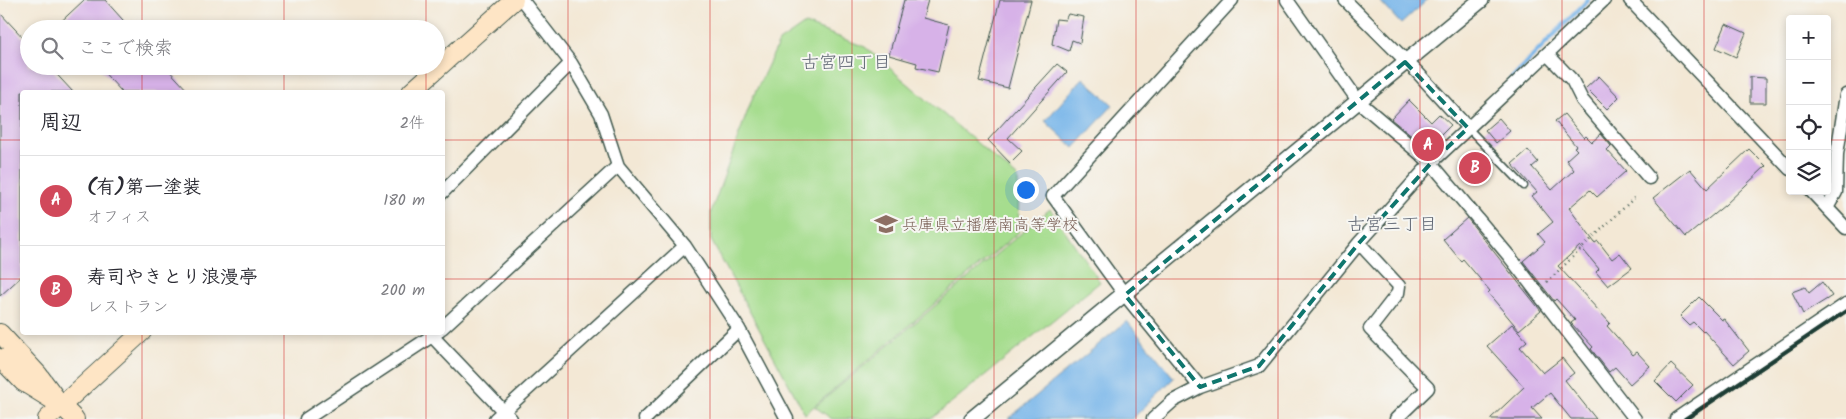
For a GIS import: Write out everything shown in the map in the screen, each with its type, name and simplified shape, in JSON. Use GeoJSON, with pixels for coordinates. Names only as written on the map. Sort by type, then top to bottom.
{"type":"FeatureCollection","features":[{"type":"Feature","properties":{"kind":"main road"},"geometry":{"type":"LineString","coordinates":[[445,62],[514,0]]}},
{"type":"Feature","properties":{"kind":"main road"},"geometry":{"type":"LineString","coordinates":[[413,90],[430,75]]}},
{"type":"Feature","properties":{"kind":"main road"},"geometry":{"type":"LineString","coordinates":[[0,333],[38,374],[61,405],[75,419]]}},
{"type":"Feature","properties":{"kind":"main road"},"geometry":{"type":"LineString","coordinates":[[47,419],[139,335]]}},
{"type":"Feature","properties":{"kind":"main road"},"geometry":{"type":"LineString","coordinates":[[0,358],[22,382],[61,405]]}},
{"type":"Feature","properties":{"kind":"street"},"geometry":{"type":"LineString","coordinates":[[522,0],[571,63],[601,114],[618,166],[685,246],[739,329],[787,419]]}},
{"type":"Feature","properties":{"kind":"street"},"geometry":{"type":"LineString","coordinates":[[1200,387],[1125,294],[1053,196],[1232,0]]}},
{"type":"Feature","properties":{"kind":"street"},"geometry":{"type":"LineString","coordinates":[[1287,0],[1359,102],[1431,163],[1537,292],[1635,419]]}},
{"type":"Feature","properties":{"kind":"street"},"geometry":{"type":"LineString","coordinates":[[1345,0],[1468,128]]}},
{"type":"Feature","properties":{"kind":"street"},"geometry":{"type":"LineString","coordinates":[[972,419],[1482,0]]}},
{"type":"Feature","properties":{"kind":"street"},"geometry":{"type":"LineString","coordinates":[[1153,419],[1173,400],[1200,387],[1259,366],[1359,243],[1431,163],[1604,0]]}},
{"type":"Feature","properties":{"kind":"street"},"geometry":{"type":"LineString","coordinates":[[1630,0],[1786,165]]}},
{"type":"Feature","properties":{"kind":"street"},"geometry":{"type":"LineString","coordinates":[[1547,54],[1572,80],[1582,100],[1649,178]]}},
{"type":"Feature","properties":{"kind":"street"},"geometry":{"type":"LineString","coordinates":[[445,190],[571,63]]}},
{"type":"Feature","properties":{"kind":"street"},"geometry":{"type":"LineString","coordinates":[[1827,208],[1836,192],[1846,95]]}},
{"type":"Feature","properties":{"kind":"street"},"geometry":{"type":"LineString","coordinates":[[445,325],[618,166]]}},
{"type":"Feature","properties":{"kind":"street"},"geometry":{"type":"LineString","coordinates":[[1815,195],[1846,228]]}},
{"type":"Feature","properties":{"kind":"street"},"geometry":{"type":"LineString","coordinates":[[1359,243],[1399,286],[1398,293],[1370,329],[1428,388],[1396,419]]}},
{"type":"Feature","properties":{"kind":"street"},"geometry":{"type":"LineString","coordinates":[[435,335],[503,416],[685,246]]}},
{"type":"Feature","properties":{"kind":"street"},"geometry":{"type":"LineString","coordinates":[[1676,419],[1846,304]]}},
{"type":"Feature","properties":{"kind":"street"},"geometry":{"type":"LineString","coordinates":[[645,419],[739,329]]}},
{"type":"Feature","properties":{"kind":"street"},"geometry":{"type":"LineString","coordinates":[[306,419],[432,335]]}},
{"type":"Feature","properties":{"kind":"lane"},"geometry":{"type":"LineString","coordinates":[[1468,128],[1524,186]]}},
{"type":"Feature","properties":{"kind":"path"},"geometry":{"type":"LineString","coordinates":[[1537,292],[1634,198]]}},
{"type":"Feature","properties":{"kind":"highlighted area"},"geometry":{"type":"Polygon","coordinates":[[[1405,62],[1468,128],[1431,163],[1359,243],[1259,366],[1200,387],[1125,295],[1405,62]]]}},
{"type":"Feature","properties":{"kind":"green space"},"geometry":{"type":"Polygon","coordinates":[[[805,24],[865,47],[1018,178],[1019,232],[805,414],[711,240],[711,212],[752,99],[779,42],[805,24]]]}},
{"type":"Feature","properties":{"kind":"green space"},"geometry":{"type":"Polygon","coordinates":[[[1050,209],[1100,282],[931,419],[832,419],[815,407],[1050,209]]]}},
{"type":"Feature","properties":{"kind":"water"},"geometry":{"type":"Polygon","coordinates":[[[1379,0],[1427,0],[1401,24],[1379,0]]]}},
{"type":"Feature","properties":{"kind":"water"},"geometry":{"type":"Polygon","coordinates":[[[1083,78],[1113,105],[1074,148],[1045,121],[1083,78]]]}},
{"type":"Feature","properties":{"kind":"water"},"geometry":{"type":"Polygon","coordinates":[[[1127,321],[1174,378],[1132,419],[1008,419],[1127,321]]]}},
{"type":"Feature","properties":{"kind":"building"},"geometry":{"type":"Polygon","coordinates":[[[84,0],[105,0],[123,20],[63,20],[84,0]]]}},
{"type":"Feature","properties":{"kind":"building"},"geometry":{"type":"Polygon","coordinates":[[[904,0],[928,0],[923,18],[949,25],[938,72],[916,67],[917,63],[889,55],[904,0]]]}},
{"type":"Feature","properties":{"kind":"building"},"geometry":{"type":"Polygon","coordinates":[[[1000,0],[1031,0],[1008,88],[979,81],[1000,0]]]}},
{"type":"Feature","properties":{"kind":"building"},"geometry":{"type":"Polygon","coordinates":[[[0,13],[20,34],[20,75],[57,75],[71,90],[20,90],[20,278],[0,296],[0,13]]]}},
{"type":"Feature","properties":{"kind":"building"},"geometry":{"type":"Polygon","coordinates":[[[1068,14],[1084,17],[1080,43],[1072,40],[1069,51],[1052,44],[1056,19],[1065,20],[1068,14]]]}},
{"type":"Feature","properties":{"kind":"building"},"geometry":{"type":"Polygon","coordinates":[[[1726,24],[1746,33],[1736,57],[1716,48],[1726,24]]]}},
{"type":"Feature","properties":{"kind":"building"},"geometry":{"type":"Polygon","coordinates":[[[1057,64],[1067,72],[1008,138],[1022,151],[1010,163],[988,140],[1057,64]]]}},
{"type":"Feature","properties":{"kind":"building"},"geometry":{"type":"Polygon","coordinates":[[[106,75],[173,75],[187,90],[120,90],[106,75]]]}},
{"type":"Feature","properties":{"kind":"building"},"geometry":{"type":"Polygon","coordinates":[[[1599,76],[1619,97],[1607,109],[1586,88],[1599,76]]]}},
{"type":"Feature","properties":{"kind":"building"},"geometry":{"type":"Polygon","coordinates":[[[1750,77],[1766,78],[1766,103],[1750,103],[1750,77]]]}},
{"type":"Feature","properties":{"kind":"building"},"geometry":{"type":"Polygon","coordinates":[[[1409,100],[1431,122],[1439,114],[1451,125],[1436,140],[1439,144],[1431,152],[1391,119],[1409,100]]]}},
{"type":"Feature","properties":{"kind":"building"},"geometry":{"type":"Polygon","coordinates":[[[1564,114],[1584,138],[1586,136],[1592,142],[1601,134],[1611,146],[1607,150],[1626,171],[1597,197],[1590,190],[1569,208],[1595,243],[1598,241],[1612,259],[1620,253],[1632,268],[1608,286],[1596,272],[1599,269],[1580,246],[1558,266],[1610,323],[1607,326],[1633,355],[1637,352],[1650,366],[1630,384],[1615,367],[1609,372],[1591,349],[1593,347],[1571,323],[1575,320],[1556,299],[1554,301],[1523,261],[1545,242],[1538,234],[1553,222],[1532,196],[1537,192],[1512,164],[1528,150],[1538,162],[1532,167],[1552,190],[1574,170],[1566,160],[1577,150],[1574,147],[1576,146],[1555,121],[1564,114]]]}},
{"type":"Feature","properties":{"kind":"building"},"geometry":{"type":"Polygon","coordinates":[[[1499,118],[1510,131],[1496,143],[1485,130],[1499,118]]]}},
{"type":"Feature","properties":{"kind":"building"},"geometry":{"type":"Polygon","coordinates":[[[1749,149],[1766,166],[1725,205],[1686,237],[1653,198],[1690,169],[1707,189],[1749,149]]]}},
{"type":"Feature","properties":{"kind":"building"},"geometry":{"type":"Polygon","coordinates":[[[1479,154],[1489,166],[1471,182],[1461,170],[1479,154]]]}},
{"type":"Feature","properties":{"kind":"building"},"geometry":{"type":"Polygon","coordinates":[[[1467,218],[1541,311],[1519,330],[1488,293],[1490,291],[1443,239],[1467,218]]]}},
{"type":"Feature","properties":{"kind":"building"},"geometry":{"type":"Polygon","coordinates":[[[1822,282],[1832,296],[1803,314],[1792,292],[1805,287],[1809,293],[1822,282]]]}},
{"type":"Feature","properties":{"kind":"building"},"geometry":{"type":"Polygon","coordinates":[[[1699,297],[1722,320],[1724,319],[1749,351],[1734,364],[1704,331],[1693,322],[1689,325],[1680,316],[1699,297]]]}},
{"type":"Feature","properties":{"kind":"building"},"geometry":{"type":"Polygon","coordinates":[[[1512,324],[1527,341],[1520,347],[1543,373],[1562,358],[1574,373],[1565,380],[1596,419],[1571,419],[1550,393],[1532,408],[1542,419],[1490,419],[1524,387],[1487,346],[1512,324]]]}},
{"type":"Feature","properties":{"kind":"building"},"geometry":{"type":"Polygon","coordinates":[[[1671,364],[1693,385],[1676,402],[1655,381],[1671,364]]]}},
{"type":"Feature","properties":{"kind":"waterway"},"geometry":{"type":"LineString","coordinates":[[1509,81],[1588,0]]}},
{"type":"Feature","properties":{"kind":"railway"},"geometry":{"type":"LineString","coordinates":[[1685,419],[1846,311]]}},
{"type":"Feature","properties":{"kind":"place","name":"(有)第一塗装"},"geometry":{"type":"Point","coordinates":[1428,145]}},
{"type":"Feature","properties":{"kind":"place","name":"寿司やきとり浪漫亭"},"geometry":{"type":"Point","coordinates":[1475,168]}},
{"type":"Feature","properties":{"kind":"place","name":"兵庫県立播磨南高等学校"},"geometry":{"type":"Point","coordinates":[886,224]}},
{"type":"Feature","properties":{"kind":"district","name":"古宮四丁目"},"geometry":{"type":"Point","coordinates":[846,62]}},
{"type":"Feature","properties":{"kind":"district","name":"古宮三丁目"},"geometry":{"type":"Point","coordinates":[1392,224]}}]}
